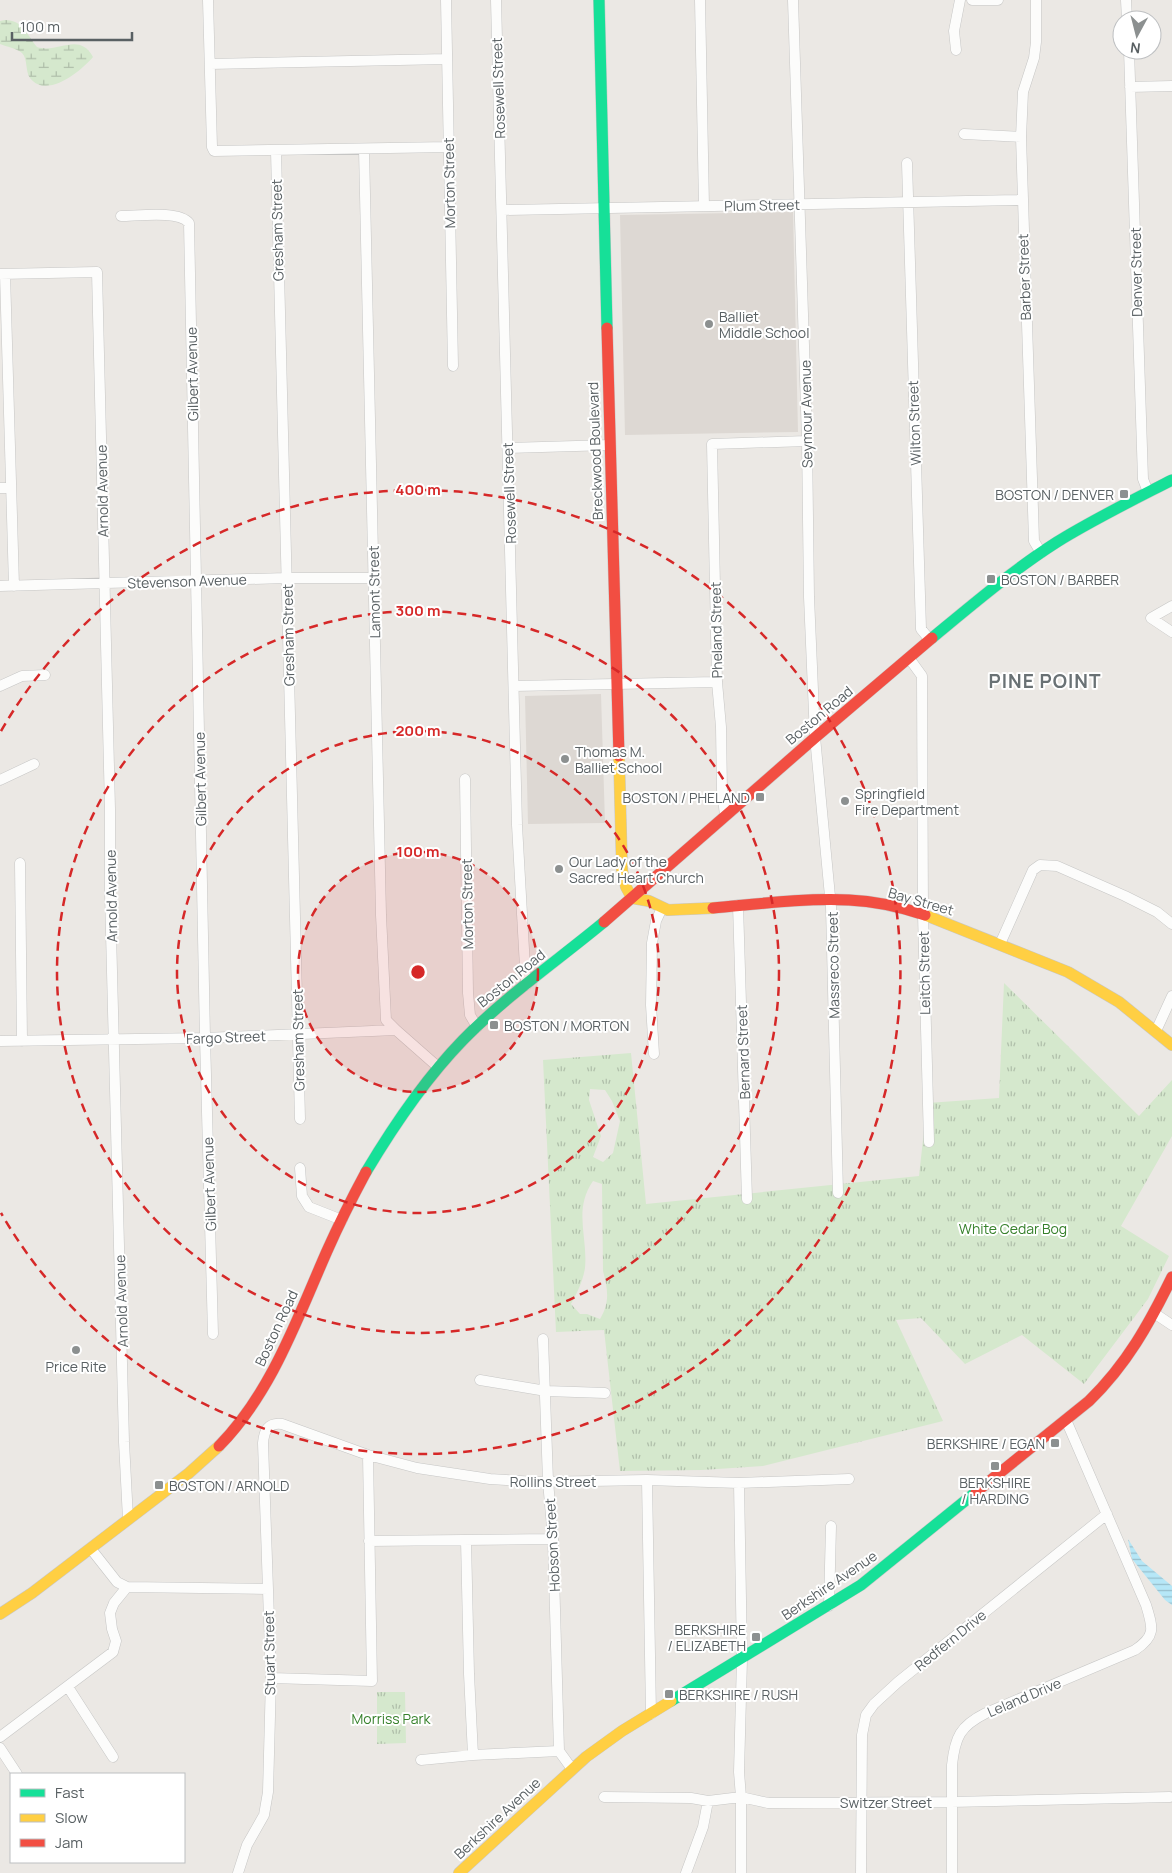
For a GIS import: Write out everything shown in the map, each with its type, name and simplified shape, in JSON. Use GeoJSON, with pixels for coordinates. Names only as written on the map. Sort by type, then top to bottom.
{"type":"FeatureCollection","features":[{"type":"Feature","properties":{"kind":"main road","name":"Breckwood Boulevard"},"geometry":{"type":"LineString","coordinates":[[599,0],[621,857],[622,874],[626,890],[632,898]]}},
{"type":"Feature","properties":{"kind":"main road","name":"Boston Road"},"geometry":{"type":"LineString","coordinates":[[0,1614],[25,1598],[91,1549],[212,1452],[230,1434],[250,1408],[274,1370],[342,1220],[382,1146],[417,1094],[438,1067],[477,1027],[632,898],[815,737],[981,598],[1041,553],[1104,514],[1172,480]]}},
{"type":"Feature","properties":{"kind":"main road","name":"Bay Street"},"geometry":{"type":"LineString","coordinates":[[632,898],[649,901],[662,908],[690,910],[738,905],[831,900],[874,903],[923,914],[1068,972],[1098,989],[1133,1013],[1172,1044]]}},
{"type":"Feature","properties":{"kind":"main road","name":"Berkshire Avenue"},"geometry":{"type":"LineString","coordinates":[[460,1873],[572,1769],[616,1735],[861,1585],[1066,1420],[1100,1391],[1119,1371],[1140,1340],[1172,1277]]}},
{"type":"Feature","properties":{"kind":"street"},"geometry":{"type":"LineString","coordinates":[[208,0],[212,147],[217,153],[449,147]]}},
{"type":"Feature","properties":{"kind":"street","name":"Morton Street"},"geometry":{"type":"LineString","coordinates":[[446,0],[454,366]]}},
{"type":"Feature","properties":{"kind":"street","name":"Rosewell Street"},"geometry":{"type":"LineString","coordinates":[[496,0],[503,210],[517,825],[526,985]]}},
{"type":"Feature","properties":{"kind":"street"},"geometry":{"type":"LineString","coordinates":[[700,0],[704,206]]}},
{"type":"Feature","properties":{"kind":"street","name":"Seymour Avenue"},"geometry":{"type":"LineString","coordinates":[[793,0],[807,441],[809,597],[815,737]]}},
{"type":"Feature","properties":{"kind":"street"},"geometry":{"type":"LineString","coordinates":[[956,50],[954,31],[960,0]]}},
{"type":"Feature","properties":{"kind":"street"},"geometry":{"type":"LineString","coordinates":[[972,0],[998,0]]}},
{"type":"Feature","properties":{"kind":"street","name":"Barber Street"},"geometry":{"type":"LineString","coordinates":[[1036,0],[1036,42],[1034,58],[1023,92],[1021,137],[1034,541],[1041,553]]}},
{"type":"Feature","properties":{"kind":"street"},"geometry":{"type":"LineString","coordinates":[[210,64],[447,59]]}},
{"type":"Feature","properties":{"kind":"street","name":"Denver Street"},"geometry":{"type":"LineString","coordinates":[[1129,60],[1143,479],[1148,492]]}},
{"type":"Feature","properties":{"kind":"street"},"geometry":{"type":"LineString","coordinates":[[1130,87],[1172,86]]}},
{"type":"Feature","properties":{"kind":"street"},"geometry":{"type":"LineString","coordinates":[[964,134],[1021,137]]}},
{"type":"Feature","properties":{"kind":"street","name":"Lamont Street"},"geometry":{"type":"LineString","coordinates":[[364,149],[381,915],[386,1020],[396,1030]]}},
{"type":"Feature","properties":{"kind":"street","name":"Gresham Street"},"geometry":{"type":"LineString","coordinates":[[276,151],[300,1119]]}},
{"type":"Feature","properties":{"kind":"street","name":"Wilton Street"},"geometry":{"type":"LineString","coordinates":[[906,163],[921,629],[930,640]]}},
{"type":"Feature","properties":{"kind":"street","name":"Plum Street"},"geometry":{"type":"LineString","coordinates":[[503,210],[1022,200]]}},
{"type":"Feature","properties":{"kind":"street","name":"Gilbert Avenue"},"geometry":{"type":"LineString","coordinates":[[121,216],[174,215],[185,218],[189,223],[205,1038],[213,1334]]}},
{"type":"Feature","properties":{"kind":"street","name":"Arnold Avenue"},"geometry":{"type":"LineString","coordinates":[[3,274],[97,272],[114,1040],[124,1442],[128,1519]]}},
{"type":"Feature","properties":{"kind":"street"},"geometry":{"type":"LineString","coordinates":[[3,274],[4,386],[11,488],[14,586]]}},
{"type":"Feature","properties":{"kind":"street","name":"Pheland Street"},"geometry":{"type":"LineString","coordinates":[[725,815],[722,791],[721,728],[717,682],[712,444],[807,441]]}},
{"type":"Feature","properties":{"kind":"street"},"geometry":{"type":"LineString","coordinates":[[508,448],[610,445]]}},
{"type":"Feature","properties":{"kind":"street"},"geometry":{"type":"LineString","coordinates":[[0,488],[11,488]]}},
{"type":"Feature","properties":{"kind":"street","name":"Stevenson Avenue"},"geometry":{"type":"LineString","coordinates":[[0,586],[286,578],[373,578]]}},
{"type":"Feature","properties":{"kind":"street"},"geometry":{"type":"LineString","coordinates":[[1172,606],[1151,618],[1172,632]]}},
{"type":"Feature","properties":{"kind":"street","name":"Leitch Street"},"geometry":{"type":"LineString","coordinates":[[909,658],[922,676],[923,914],[929,1142]]}},
{"type":"Feature","properties":{"kind":"street"},"geometry":{"type":"LineString","coordinates":[[0,686],[22,676],[44,675]]}},
{"type":"Feature","properties":{"kind":"street"},"geometry":{"type":"LineString","coordinates":[[514,686],[717,682]]}},
{"type":"Feature","properties":{"kind":"street","name":"Massreco Street"},"geometry":{"type":"LineString","coordinates":[[815,737],[831,900],[838,1193]]}},
{"type":"Feature","properties":{"kind":"street"},"geometry":{"type":"LineString","coordinates":[[0,780],[34,764]]}},
{"type":"Feature","properties":{"kind":"street","name":"Morton Street"},"geometry":{"type":"LineString","coordinates":[[465,779],[468,993],[470,1015],[477,1027]]}},
{"type":"Feature","properties":{"kind":"street"},"geometry":{"type":"LineString","coordinates":[[20,863],[22,1041]]}},
{"type":"Feature","properties":{"kind":"street"},"geometry":{"type":"LineString","coordinates":[[1000,944],[1033,870],[1040,865],[1057,866],[1125,896],[1156,912],[1172,924]]}},
{"type":"Feature","properties":{"kind":"street","name":"Bernard Street"},"geometry":{"type":"LineString","coordinates":[[738,905],[747,1199]]}},
{"type":"Feature","properties":{"kind":"street"},"geometry":{"type":"LineString","coordinates":[[654,1054],[651,1005],[652,943],[656,921],[662,908]]}},
{"type":"Feature","properties":{"kind":"street"},"geometry":{"type":"LineString","coordinates":[[1156,1031],[1172,996]]}},
{"type":"Feature","properties":{"kind":"street"},"geometry":{"type":"LineString","coordinates":[[396,1030],[438,1067]]}},
{"type":"Feature","properties":{"kind":"street","name":"Fargo Street"},"geometry":{"type":"LineString","coordinates":[[0,1042],[205,1038],[396,1030]]}},
{"type":"Feature","properties":{"kind":"street"},"geometry":{"type":"LineString","coordinates":[[300,1168],[302,1196],[309,1207],[342,1220]]}},
{"type":"Feature","properties":{"kind":"street"},"geometry":{"type":"LineString","coordinates":[[1154,1314],[1172,1325]]}},
{"type":"Feature","properties":{"kind":"street","name":"Hobson Street"},"geometry":{"type":"LineString","coordinates":[[543,1340],[548,1481],[553,1539],[559,1751]]}},
{"type":"Feature","properties":{"kind":"street"},"geometry":{"type":"LineString","coordinates":[[480,1380],[546,1391],[605,1393]]}},
{"type":"Feature","properties":{"kind":"street"},"geometry":{"type":"LineString","coordinates":[[1066,1420],[1107,1514]]}},
{"type":"Feature","properties":{"kind":"street","name":"Rollins Street"},"geometry":{"type":"LineString","coordinates":[[267,1428],[276,1423],[282,1424],[368,1455],[417,1468],[514,1482],[647,1480],[739,1483],[848,1479]]}},
{"type":"Feature","properties":{"kind":"street","name":"Stuart Street"},"geometry":{"type":"LineString","coordinates":[[238,1873],[247,1845],[259,1826],[267,1805],[271,1678],[262,1465],[263,1436],[267,1428]]}},
{"type":"Feature","properties":{"kind":"street"},"geometry":{"type":"LineString","coordinates":[[271,1678],[372,1681],[368,1455]]}},
{"type":"Feature","properties":{"kind":"street"},"geometry":{"type":"LineString","coordinates":[[647,1480],[651,1714]]}},
{"type":"Feature","properties":{"kind":"street"},"geometry":{"type":"LineString","coordinates":[[739,1483],[742,1659],[739,1772],[741,1797],[741,1873]]}},
{"type":"Feature","properties":{"kind":"street","name":"Leland Drive"},"geometry":{"type":"LineString","coordinates":[[952,1873],[951,1802],[954,1750],[963,1728],[972,1720],[1134,1650],[1147,1642],[1151,1634],[1152,1623],[1146,1605],[1107,1514]]}},
{"type":"Feature","properties":{"kind":"street","name":"Redfern Drive"},"geometry":{"type":"LineString","coordinates":[[861,1873],[860,1802],[862,1735],[866,1715],[874,1704],[920,1664],[1107,1514]]}},
{"type":"Feature","properties":{"kind":"street"},"geometry":{"type":"LineString","coordinates":[[828,1606],[831,1526]]}},
{"type":"Feature","properties":{"kind":"street"},"geometry":{"type":"LineString","coordinates":[[369,1541],[553,1539]]}},
{"type":"Feature","properties":{"kind":"street"},"geometry":{"type":"LineString","coordinates":[[466,1540],[468,1674],[472,1755]]}},
{"type":"Feature","properties":{"kind":"street"},"geometry":{"type":"LineString","coordinates":[[91,1549],[117,1582],[127,1587],[268,1589]]}},
{"type":"Feature","properties":{"kind":"street"},"geometry":{"type":"LineString","coordinates":[[0,1737],[113,1652],[116,1641],[110,1613],[114,1603],[127,1587]]}},
{"type":"Feature","properties":{"kind":"street"},"geometry":{"type":"LineString","coordinates":[[68,1687],[113,1757]]}},
{"type":"Feature","properties":{"kind":"street"},"geometry":{"type":"LineString","coordinates":[[0,1748],[16,1773]]}},
{"type":"Feature","properties":{"kind":"street"},"geometry":{"type":"LineString","coordinates":[[421,1760],[472,1755],[559,1751],[572,1769]]}},
{"type":"Feature","properties":{"kind":"street","name":"Switzer Street"},"geometry":{"type":"LineString","coordinates":[[604,1797],[691,1798],[708,1801],[741,1797],[768,1803],[951,1802],[1170,1797]]}},
{"type":"Feature","properties":{"kind":"street"},"geometry":{"type":"LineString","coordinates":[[686,1873],[703,1827],[708,1801]]}},
{"type":"Feature","properties":{"kind":"shaded area","name":"Balliet Middle School"},"geometry":{"type":"Polygon","coordinates":[[[793,212],[798,432],[625,435],[620,215],[793,212]]]}},
{"type":"Feature","properties":{"kind":"shaded area","name":"Thomas M. Balliet School"},"geometry":{"type":"Polygon","coordinates":[[[601,694],[605,823],[528,824],[525,696],[601,694]]]}},
{"type":"Feature","properties":{"kind":"green space"},"geometry":{"type":"Polygon","coordinates":[[[5,20],[20,25],[37,47],[53,48],[75,44],[81,45],[93,57],[81,69],[64,81],[45,86],[37,84],[28,75],[25,58],[22,53],[0,44],[0,21],[5,20]]]}},
{"type":"Feature","properties":{"kind":"green space","name":"White Cedar Bog"},"geometry":{"type":"Polygon","coordinates":[[[1004,983],[1139,1116],[1172,1080],[1172,1136],[1121,1226],[1169,1256],[1148,1299],[1084,1384],[1022,1335],[965,1364],[921,1318],[896,1320],[943,1421],[763,1466],[702,1470],[620,1471],[604,1330],[556,1332],[543,1060],[631,1053],[646,1204],[919,1176],[927,1103],[999,1098],[1004,983]],[[590,1089],[589,1100],[601,1136],[593,1157],[603,1162],[613,1153],[620,1121],[612,1101],[605,1090],[590,1089]],[[593,1181],[587,1192],[582,1213],[585,1268],[578,1291],[571,1304],[580,1314],[587,1314],[600,1319],[607,1302],[603,1271],[602,1184],[593,1181]]]}},
{"type":"Feature","properties":{"kind":"green space","name":"Morriss Park"},"geometry":{"type":"Polygon","coordinates":[[[377,1692],[405,1692],[406,1743],[377,1744],[377,1692]]]}},
{"type":"Feature","properties":{"kind":"water"},"geometry":{"type":"Polygon","coordinates":[[[1128,1539],[1142,1561],[1172,1586],[1172,1605],[1165,1600],[1132,1559],[1128,1539]]]}},
{"type":"Feature","properties":{"kind":"traffic: fast"},"geometry":{"type":"LineString","coordinates":[[599,0],[607,328]]}},
{"type":"Feature","properties":{"kind":"traffic: fast"},"geometry":{"type":"LineString","coordinates":[[932,638],[1009,576],[1057,542],[1172,480]]}},
{"type":"Feature","properties":{"kind":"traffic: fast"},"geometry":{"type":"LineString","coordinates":[[366,1172],[411,1103],[436,1070],[463,1040],[514,994],[604,922]]}},
{"type":"Feature","properties":{"kind":"traffic: fast"},"geometry":{"type":"LineString","coordinates":[[671,1701],[861,1585],[976,1492]]}},
{"type":"Feature","properties":{"kind":"traffic: slow"},"geometry":{"type":"LineString","coordinates":[[619,756],[622,870],[626,887],[632,898],[649,901],[668,910],[713,908]]}},
{"type":"Feature","properties":{"kind":"traffic: slow"},"geometry":{"type":"LineString","coordinates":[[925,915],[1068,972],[1119,1002],[1172,1045]]}},
{"type":"Feature","properties":{"kind":"traffic: slow"},"geometry":{"type":"LineString","coordinates":[[0,1614],[32,1593],[189,1473],[219,1446]]}},
{"type":"Feature","properties":{"kind":"traffic: slow"},"geometry":{"type":"LineString","coordinates":[[459,1873],[586,1757],[622,1731],[671,1701]]}},
{"type":"Feature","properties":{"kind":"traffic: jam"},"geometry":{"type":"LineString","coordinates":[[607,328],[619,756]]}},
{"type":"Feature","properties":{"kind":"traffic: jam"},"geometry":{"type":"LineString","coordinates":[[604,922],[932,638]]}},
{"type":"Feature","properties":{"kind":"traffic: jam"},"geometry":{"type":"LineString","coordinates":[[713,908],[764,903],[849,900],[887,905],[925,915]]}},
{"type":"Feature","properties":{"kind":"traffic: jam"},"geometry":{"type":"LineString","coordinates":[[219,1446],[238,1425],[254,1402],[282,1354],[336,1231],[366,1172]]}},
{"type":"Feature","properties":{"kind":"traffic: jam"},"geometry":{"type":"LineString","coordinates":[[976,1492],[1089,1401],[1103,1387],[1136,1343],[1172,1277]]}},
{"type":"Feature","properties":{"kind":"place","name":"Balliet Middle School"},"geometry":{"type":"Point","coordinates":[709,324]}},
{"type":"Feature","properties":{"kind":"place","name":"BOSTON / DENVER"},"geometry":{"type":"Point","coordinates":[1124,494]}},
{"type":"Feature","properties":{"kind":"place","name":"BOSTON / BARBER"},"geometry":{"type":"Point","coordinates":[991,579]}},
{"type":"Feature","properties":{"kind":"place","name":"Thomas M. Balliet School"},"geometry":{"type":"Point","coordinates":[565,759]}},
{"type":"Feature","properties":{"kind":"place","name":"BOSTON / PHELAND"},"geometry":{"type":"Point","coordinates":[760,797]}},
{"type":"Feature","properties":{"kind":"place","name":"Springfield Fire Department"},"geometry":{"type":"Point","coordinates":[845,801]}},
{"type":"Feature","properties":{"kind":"place","name":"Our Lady of the Sacred Heart Church"},"geometry":{"type":"Point","coordinates":[559,869]}},
{"type":"Feature","properties":{"kind":"place","name":"BOSTON / MORTON"},"geometry":{"type":"Point","coordinates":[494,1025]}},
{"type":"Feature","properties":{"kind":"place","name":"Price Rite"},"geometry":{"type":"Point","coordinates":[76,1350]}},
{"type":"Feature","properties":{"kind":"place","name":"BERKSHIRE / EGAN"},"geometry":{"type":"Point","coordinates":[1055,1443]}},
{"type":"Feature","properties":{"kind":"place","name":"BERKSHIRE / HARDING"},"geometry":{"type":"Point","coordinates":[995,1466]}},
{"type":"Feature","properties":{"kind":"place","name":"BOSTON / ARNOLD"},"geometry":{"type":"Point","coordinates":[159,1485]}},
{"type":"Feature","properties":{"kind":"place","name":"BERKSHIRE / ELIZABETH"},"geometry":{"type":"Point","coordinates":[756,1637]}},
{"type":"Feature","properties":{"kind":"place","name":"BERKSHIRE / RUSH"},"geometry":{"type":"Point","coordinates":[669,1694]}},
{"type":"Feature","properties":{"kind":"district","name":"PINE POINT"},"geometry":{"type":"Point","coordinates":[1045,681]}}]}
